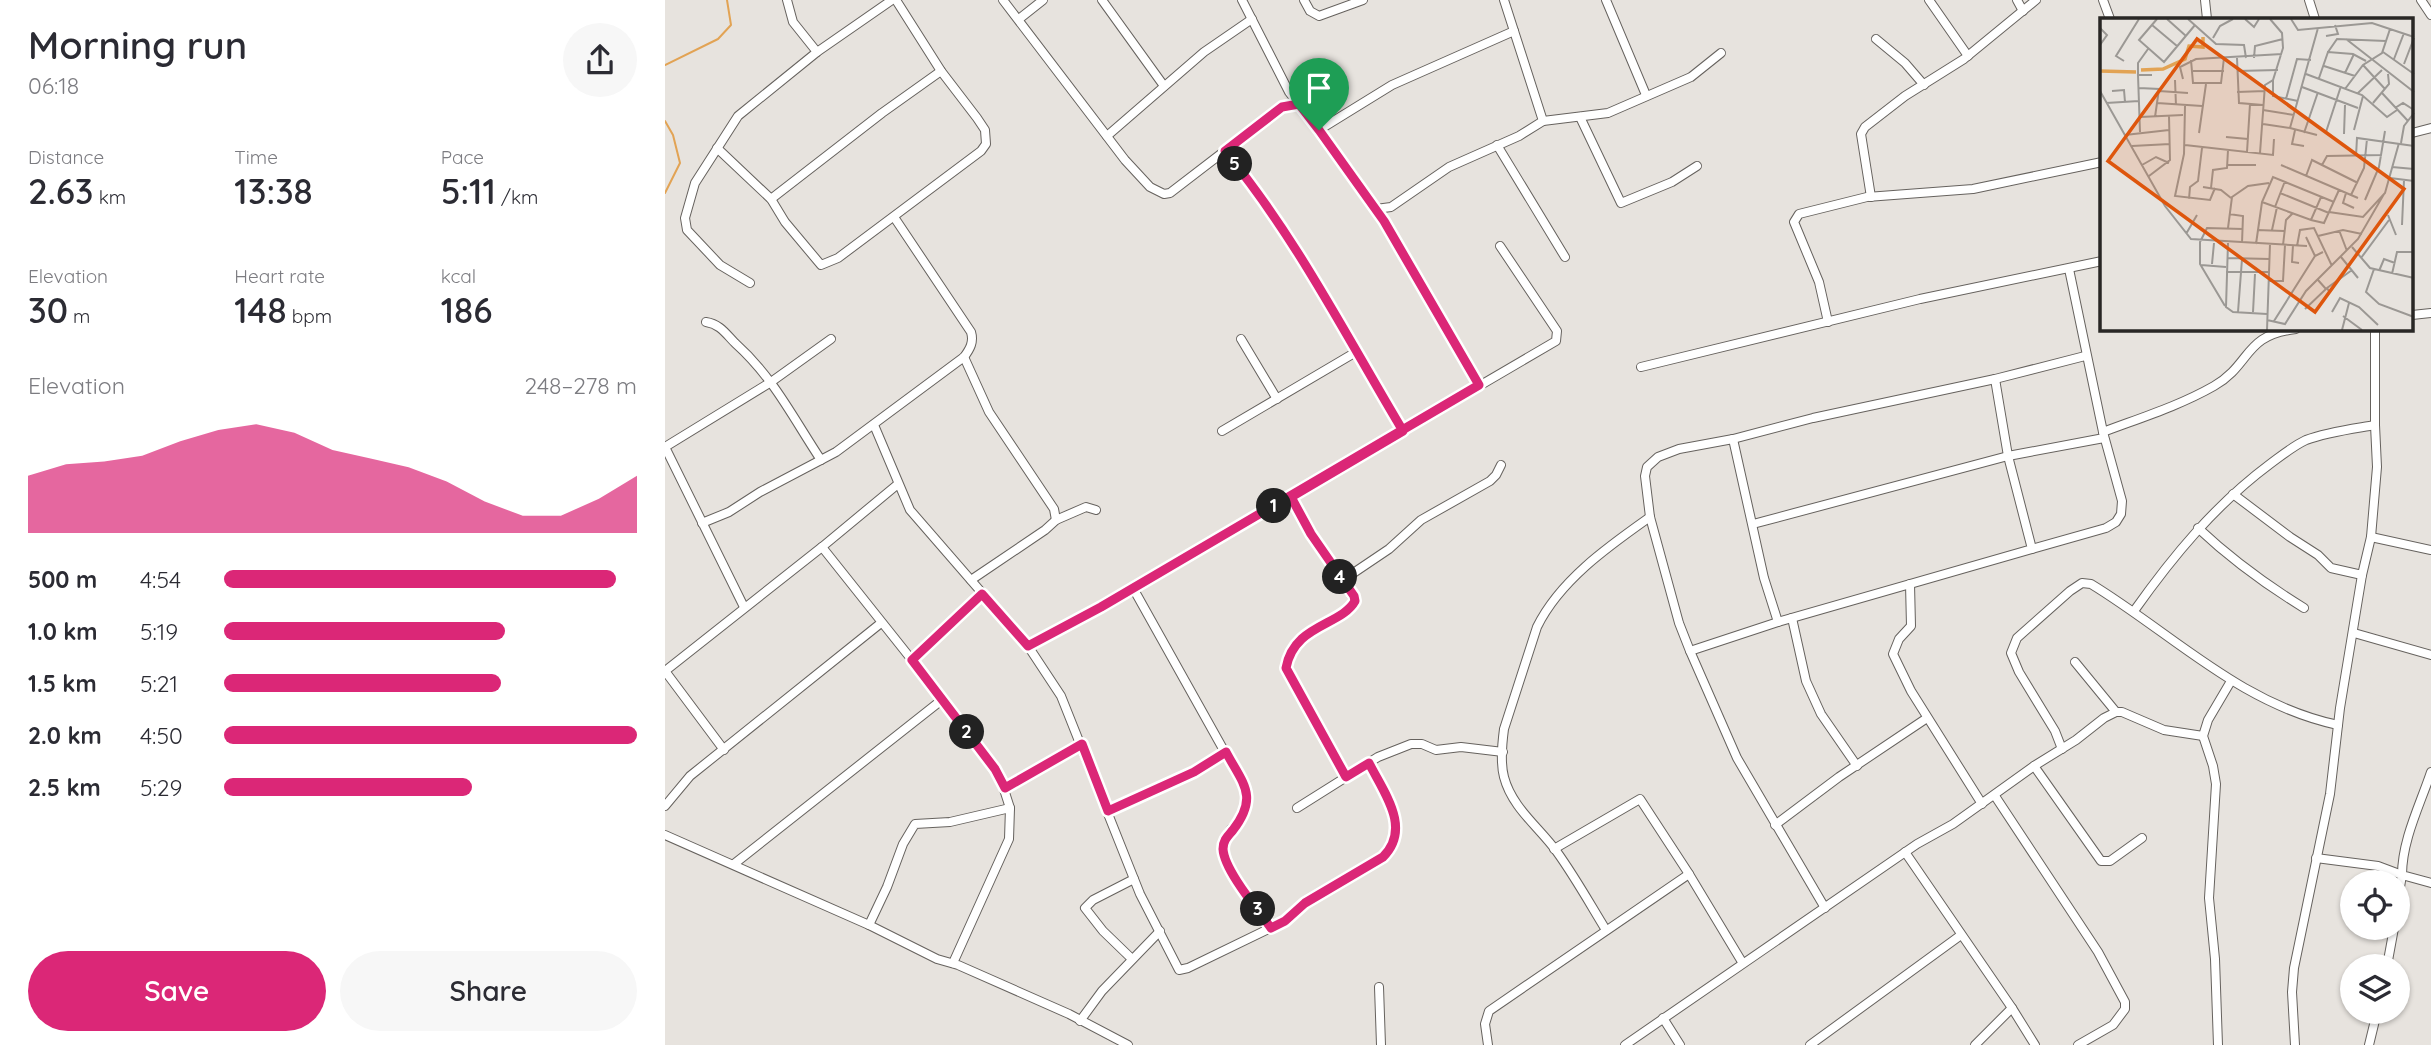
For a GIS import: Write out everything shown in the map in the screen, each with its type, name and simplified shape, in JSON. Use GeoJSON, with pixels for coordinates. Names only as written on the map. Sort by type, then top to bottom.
{"type":"FeatureCollection","features":[{"type":"Feature","properties":{"kind":"street"},"geometry":{"type":"LineString","coordinates":[[787,0],[793,22],[817,52]]}},
{"type":"Feature","properties":{"kind":"street"},"geometry":{"type":"LineString","coordinates":[[717,148],[771,199],[785,222],[821,265],[830,263],[981,151],[986,144],[985,130],[941,71],[901,5],[894,0],[817,52],[738,116],[717,148],[690,194],[685,225],[695,240],[720,265],[750,283]]}},
{"type":"Feature","properties":{"kind":"street"},"geometry":{"type":"LineString","coordinates":[[1003,0],[1107,136],[1150,187],[1164,194],[1282,107],[1289,92]]}},
{"type":"Feature","properties":{"kind":"street"},"geometry":{"type":"LineString","coordinates":[[1019,19],[1043,0]]}},
{"type":"Feature","properties":{"kind":"street"},"geometry":{"type":"LineString","coordinates":[[1102,0],[1164,86]]}},
{"type":"Feature","properties":{"kind":"street"},"geometry":{"type":"LineString","coordinates":[[1242,0],[1289,92],[1384,221],[1479,385]]}},
{"type":"Feature","properties":{"kind":"street"},"geometry":{"type":"LineString","coordinates":[[1304,0],[1310,11],[1319,16],[1363,0]]}},
{"type":"Feature","properties":{"kind":"street"},"geometry":{"type":"LineString","coordinates":[[1504,0],[1543,121]]}},
{"type":"Feature","properties":{"kind":"street"},"geometry":{"type":"LineString","coordinates":[[1606,0],[1646,95]]}},
{"type":"Feature","properties":{"kind":"street"},"geometry":{"type":"LineString","coordinates":[[1929,0],[1968,56]]}},
{"type":"Feature","properties":{"kind":"street"},"geometry":{"type":"LineString","coordinates":[[2017,0],[2023,11]]}},
{"type":"Feature","properties":{"kind":"street"},"geometry":{"type":"LineString","coordinates":[[1871,197],[1862,130],[1883,111],[1968,56],[2036,0]]}},
{"type":"Feature","properties":{"kind":"street"},"geometry":{"type":"LineString","coordinates":[[2103,0],[2110,18]]}},
{"type":"Feature","properties":{"kind":"street"},"geometry":{"type":"LineString","coordinates":[[2205,0],[2207,18]]}},
{"type":"Feature","properties":{"kind":"street"},"geometry":{"type":"LineString","coordinates":[[2309,0],[2315,18]]}},
{"type":"Feature","properties":{"kind":"street"},"geometry":{"type":"LineString","coordinates":[[2421,0],[2431,15]]}},
{"type":"Feature","properties":{"kind":"street"},"geometry":{"type":"LineString","coordinates":[[1107,136],[1215,44],[1252,19]]}},
{"type":"Feature","properties":{"kind":"street"},"geometry":{"type":"LineString","coordinates":[[1319,130],[1392,85],[1514,31]]}},
{"type":"Feature","properties":{"kind":"street"},"geometry":{"type":"LineString","coordinates":[[1876,39],[1905,63],[1924,85]]}},
{"type":"Feature","properties":{"kind":"street"},"geometry":{"type":"LineString","coordinates":[[1376,209],[1391,207],[1449,167],[1519,136],[1543,121],[1608,113],[1691,77],[1721,54]]}},
{"type":"Feature","properties":{"kind":"street"},"geometry":{"type":"LineString","coordinates":[[771,199],[941,71]]}},
{"type":"Feature","properties":{"kind":"street"},"geometry":{"type":"LineString","coordinates":[[1282,107],[1299,104]]}},
{"type":"Feature","properties":{"kind":"street"},"geometry":{"type":"LineString","coordinates":[[1580,117],[1621,203],[1672,182],[1696,166]]}},
{"type":"Feature","properties":{"kind":"street"},"geometry":{"type":"LineString","coordinates":[[2413,133],[2431,128]]}},
{"type":"Feature","properties":{"kind":"street"},"geometry":{"type":"LineString","coordinates":[[1497,145],[1565,257]]}},
{"type":"Feature","properties":{"kind":"street"},"geometry":{"type":"LineString","coordinates":[[1225,151],[1275,215],[1403,431]]}},
{"type":"Feature","properties":{"kind":"street"},"geometry":{"type":"LineString","coordinates":[[1828,322],[1819,282],[1794,222],[1799,214],[1871,197],[1973,189],[2100,162]]}},
{"type":"Feature","properties":{"kind":"street"},"geometry":{"type":"LineString","coordinates":[[1384,221],[1391,207]]}},
{"type":"Feature","properties":{"kind":"street"},"geometry":{"type":"LineString","coordinates":[[702,523],[729,512],[760,492],[821,460],[874,425],[964,357],[972,342],[971,332],[894,217]]}},
{"type":"Feature","properties":{"kind":"street"},"geometry":{"type":"LineString","coordinates":[[1028,646],[1076,622],[1550,345],[1558,337],[1557,331],[1500,246]]}},
{"type":"Feature","properties":{"kind":"street"},"geometry":{"type":"LineString","coordinates":[[1641,367],[1920,299],[2100,261]]}},
{"type":"Feature","properties":{"kind":"street"},"geometry":{"type":"LineString","coordinates":[[1690,651],[1778,622],[2093,533],[2116,522],[2121,514],[2122,501],[2103,435],[2069,269]]}},
{"type":"Feature","properties":{"kind":"street"},"geometry":{"type":"LineString","coordinates":[[2413,315],[2431,313]]}},
{"type":"Feature","properties":{"kind":"street"},"geometry":{"type":"LineString","coordinates":[[706,322],[720,327],[750,355],[771,382],[821,460]]}},
{"type":"Feature","properties":{"kind":"street"},"geometry":{"type":"LineString","coordinates":[[1753,524],[2008,456],[2103,435],[2196,396],[2227,378],[2253,345],[2276,331]]}},
{"type":"Feature","properties":{"kind":"street"},"geometry":{"type":"LineString","coordinates":[[2295,1045],[2292,992],[2294,968],[2330,794],[2338,725],[2362,575],[2371,537],[2377,476],[2375,331]]}},
{"type":"Feature","properties":{"kind":"street"},"geometry":{"type":"LineString","coordinates":[[744,607],[665,447],[771,382],[831,339]]}},
{"type":"Feature","properties":{"kind":"street"},"geometry":{"type":"LineString","coordinates":[[1241,339],[1277,399]]}},
{"type":"Feature","properties":{"kind":"street"},"geometry":{"type":"LineString","coordinates":[[1222,431],[1356,352]]}},
{"type":"Feature","properties":{"kind":"street"},"geometry":{"type":"LineString","coordinates":[[1825,908],[1737,758],[1679,623],[1650,517],[1645,476],[1652,461],[1679,449],[1995,379],[2085,356]]}},
{"type":"Feature","properties":{"kind":"street"},"geometry":{"type":"LineString","coordinates":[[964,357],[989,412],[1054,509],[1056,520]]}},
{"type":"Feature","properties":{"kind":"street"},"geometry":{"type":"LineString","coordinates":[[1995,379],[2008,456],[2032,549]]}},
{"type":"Feature","properties":{"kind":"street"},"geometry":{"type":"LineString","coordinates":[[874,425],[910,510],[1028,646],[1061,696],[1134,879],[1177,968],[1182,970],[1285,921],[1305,903],[1369,866],[1391,849],[1396,825],[1392,810],[1369,763]]}},
{"type":"Feature","properties":{"kind":"street"},"geometry":{"type":"LineString","coordinates":[[2134,611],[2198,528],[2253,476],[2304,441],[2375,425]]}},
{"type":"Feature","properties":{"kind":"street"},"geometry":{"type":"LineString","coordinates":[[1733,439],[1764,578],[1778,622]]}},
{"type":"Feature","properties":{"kind":"street"},"geometry":{"type":"LineString","coordinates":[[1343,580],[1389,549],[1421,520],[1490,481],[1501,465]]}},
{"type":"Feature","properties":{"kind":"street"},"geometry":{"type":"LineString","coordinates":[[724,750],[665,671],[898,484]]}},
{"type":"Feature","properties":{"kind":"street"},"geometry":{"type":"LineString","coordinates":[[2233,494],[2318,555],[2331,568],[2362,575]]}},
{"type":"Feature","properties":{"kind":"street"},"geometry":{"type":"LineString","coordinates":[[1291,497],[1311,534],[1355,601],[1353,606],[1313,628],[1289,659],[1286,668],[1346,777]]}},
{"type":"Feature","properties":{"kind":"street"},"geometry":{"type":"LineString","coordinates":[[971,580],[1056,520],[1086,507],[1096,510]]}},
{"type":"Feature","properties":{"kind":"street"},"geometry":{"type":"LineString","coordinates":[[1606,930],[1554,849],[1513,797],[1504,777],[1504,729],[1544,613],[1572,581],[1610,545],[1650,517]]}},
{"type":"Feature","properties":{"kind":"street"},"geometry":{"type":"LineString","coordinates":[[2198,528],[2232,559],[2304,608]]}},
{"type":"Feature","properties":{"kind":"street"},"geometry":{"type":"LineString","coordinates":[[2371,537],[2431,550]]}},
{"type":"Feature","properties":{"kind":"street"},"geometry":{"type":"LineString","coordinates":[[822,547],[943,699],[999,774],[1005,788],[1010,808],[1009,839],[953,963]]}},
{"type":"Feature","properties":{"kind":"street"},"geometry":{"type":"LineString","coordinates":[[2062,749],[2050,721],[2011,653],[2017,639],[2070,591],[2083,583],[2091,584],[2134,611],[2152,628],[2231,681],[2282,708],[2313,720],[2338,725]]}},
{"type":"Feature","properties":{"kind":"street"},"geometry":{"type":"LineString","coordinates":[[1910,584],[1911,626],[1899,639],[1893,654],[1927,718],[1982,804]]}},
{"type":"Feature","properties":{"kind":"street"},"geometry":{"type":"LineString","coordinates":[[1133,588],[1241,779],[1248,798],[1245,814],[1224,842],[1224,854],[1231,870],[1271,928]]}},
{"type":"Feature","properties":{"kind":"street"},"geometry":{"type":"LineString","coordinates":[[912,660],[982,594]]}},
{"type":"Feature","properties":{"kind":"street"},"geometry":{"type":"LineString","coordinates":[[1792,618],[1807,681],[1821,713],[1857,766]]}},
{"type":"Feature","properties":{"kind":"street"},"geometry":{"type":"LineString","coordinates":[[665,806],[690,776],[881,623]]}},
{"type":"Feature","properties":{"kind":"street"},"geometry":{"type":"LineString","coordinates":[[2354,633],[2431,655]]}},
{"type":"Feature","properties":{"kind":"street"},"geometry":{"type":"LineString","coordinates":[[2075,662],[2116,712]]}},
{"type":"Feature","properties":{"kind":"street"},"geometry":{"type":"LineString","coordinates":[[2218,1045],[2215,959],[2209,898],[2216,784],[2203,736],[2208,720],[2231,681]]}},
{"type":"Feature","properties":{"kind":"street"},"geometry":{"type":"LineString","coordinates":[[734,864],[943,699]]}},
{"type":"Feature","properties":{"kind":"street"},"geometry":{"type":"LineString","coordinates":[[1625,1045],[1742,962],[1905,852],[1994,796],[2104,718],[2122,712],[2164,730],[2203,736]]}},
{"type":"Feature","properties":{"kind":"street"},"geometry":{"type":"LineString","coordinates":[[1775,825],[1913,725],[1927,718]]}},
{"type":"Feature","properties":{"kind":"street"},"geometry":{"type":"LineString","coordinates":[[1297,808],[1378,757],[1417,743],[1436,750],[1461,747],[1503,752]]}},
{"type":"Feature","properties":{"kind":"street"},"geometry":{"type":"LineString","coordinates":[[1005,788],[1082,744]]}},
{"type":"Feature","properties":{"kind":"street"},"geometry":{"type":"LineString","coordinates":[[1108,811],[1194,772],[1226,752]]}},
{"type":"Feature","properties":{"kind":"street"},"geometry":{"type":"LineString","coordinates":[[2034,766],[2101,861],[2110,862],[2142,838]]}},
{"type":"Feature","properties":{"kind":"street"},"geometry":{"type":"LineString","coordinates":[[2402,870],[2408,838],[2431,772]]}},
{"type":"Feature","properties":{"kind":"street"},"geometry":{"type":"LineString","coordinates":[[1994,796],[2098,952],[2125,1002],[2122,1015],[2113,1025],[2078,1045]]}},
{"type":"Feature","properties":{"kind":"street"},"geometry":{"type":"LineString","coordinates":[[1554,849],[1640,799],[1742,962]]}},
{"type":"Feature","properties":{"kind":"street"},"geometry":{"type":"LineString","coordinates":[[869,925],[903,844],[915,824],[950,822],[1010,808]]}},
{"type":"Feature","properties":{"kind":"street"},"geometry":{"type":"LineString","coordinates":[[665,835],[869,925],[919,951],[953,963],[1128,1045]]}},
{"type":"Feature","properties":{"kind":"street"},"geometry":{"type":"LineString","coordinates":[[1905,852],[2035,1045]]}},
{"type":"Feature","properties":{"kind":"street"},"geometry":{"type":"LineString","coordinates":[[2316,858],[2378,866],[2389,870]]}},
{"type":"Feature","properties":{"kind":"street"},"geometry":{"type":"LineString","coordinates":[[1488,1045],[1485,1024],[1489,1011],[1689,874]]}},
{"type":"Feature","properties":{"kind":"street"},"geometry":{"type":"LineString","coordinates":[[2410,877],[2431,883]]}},
{"type":"Feature","properties":{"kind":"street"},"geometry":{"type":"LineString","coordinates":[[1132,959],[1103,931],[1085,908],[1093,900],[1134,879]]}},
{"type":"Feature","properties":{"kind":"street"},"geometry":{"type":"LineString","coordinates":[[1080,1021],[1102,991],[1160,931]]}},
{"type":"Feature","properties":{"kind":"street"},"geometry":{"type":"LineString","coordinates":[[1810,1045],[1961,935]]}},
{"type":"Feature","properties":{"kind":"street"},"geometry":{"type":"LineString","coordinates":[[1379,987],[1381,1045]]}},
{"type":"Feature","properties":{"kind":"street"},"geometry":{"type":"LineString","coordinates":[[1975,1045],[2012,1008]]}},
{"type":"Feature","properties":{"kind":"street"},"geometry":{"type":"LineString","coordinates":[[1663,1018],[1680,1045]]}},
{"type":"Feature","properties":{"kind":"street"},"geometry":{"type":"LineString","coordinates":[[2369,1045],[2374,1024]]}},
{"type":"Feature","properties":{"kind":"waterway"},"geometry":{"type":"LineString","coordinates":[[665,65],[718,39],[731,25],[727,0]]}},
{"type":"Feature","properties":{"kind":"waterway"},"geometry":{"type":"LineString","coordinates":[[665,121],[673,135],[680,163],[665,193]]}},
{"type":"Feature","properties":{"kind":"route"},"geometry":{"type":"LineString","coordinates":[[1319,130],[1299,104],[1282,107],[1225,151],[1275,215],[1403,431],[1349,463],[1291,497],[1311,534],[1355,601],[1345,612],[1313,628],[1296,647],[1286,668],[1346,777],[1369,763],[1389,801],[1396,825],[1391,849],[1383,857],[1305,903],[1285,921],[1271,928],[1231,870],[1224,854],[1224,842],[1245,814],[1248,798],[1226,752],[1194,772],[1108,811],[1082,744],[1005,788],[995,769],[912,660],[982,594],[1028,646],[1076,622],[1151,576],[1291,497],[1403,431],[1479,385],[1384,221],[1319,130]]}}]}
